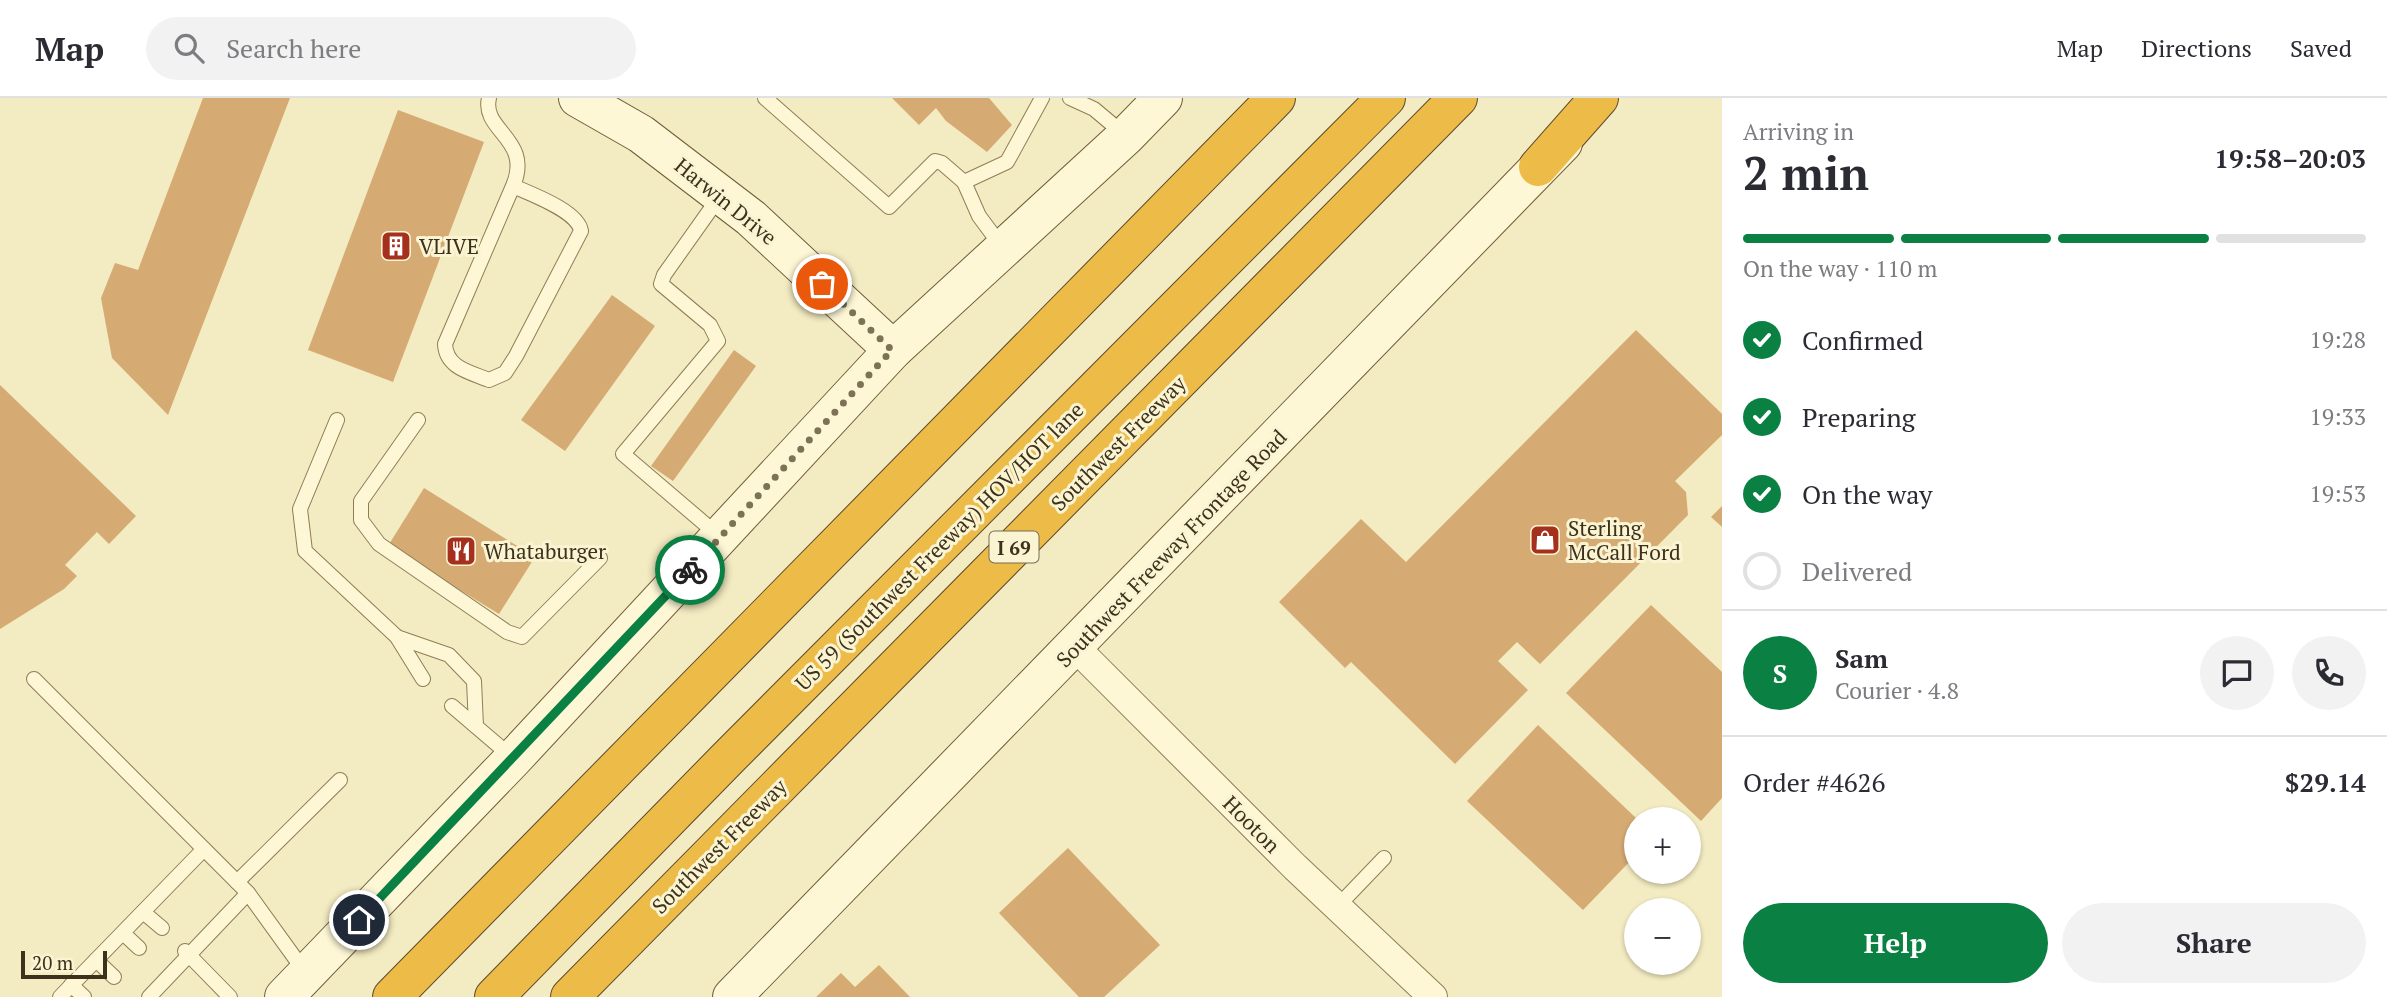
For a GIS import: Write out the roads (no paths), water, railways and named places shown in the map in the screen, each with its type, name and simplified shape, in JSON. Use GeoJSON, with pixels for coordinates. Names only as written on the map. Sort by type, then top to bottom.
{"type":"FeatureCollection","features":[{"type":"Feature","properties":{"kind":"highway"},"geometry":{"type":"LineString","coordinates":[[392,997],[1276,98]]}},
{"type":"Feature","properties":{"kind":"highway","name":"Southwest Freeway"},"geometry":{"type":"LineString","coordinates":[[570,997],[1458,98]]}},
{"type":"Feature","properties":{"kind":"highway"},"geometry":{"type":"LineString","coordinates":[[1538,167],[1599,98]]}},
{"type":"Feature","properties":{"kind":"highway","name":"US 59 (Southwest Freeway) HOV/HOT lane"},"geometry":{"type":"LineString","coordinates":[[494,997],[728,758],[1381,103]]}},
{"type":"Feature","properties":{"kind":"main road","name":"Harwin Drive"},"geometry":{"type":"LineString","coordinates":[[578,98],[642,134],[751,218],[892,350]]}},
{"type":"Feature","properties":{"kind":"main road"},"geometry":{"type":"LineString","coordinates":[[295,985],[514,758],[892,350],[1126,136],[1163,98]]}},
{"type":"Feature","properties":{"kind":"main road","name":"Southwest Freeway Frontage Road"},"geometry":{"type":"LineString","coordinates":[[732,997],[1608,98]]}},
{"type":"Feature","properties":{"kind":"street","name":"Hooton"},"geometry":{"type":"LineString","coordinates":[[1075,647],[1337,907],[1433,997]]}},
{"type":"Feature","properties":{"kind":"lane"},"geometry":{"type":"LineString","coordinates":[[489,98],[487,108],[492,120],[511,140],[520,161],[513,186],[445,344],[447,355],[456,366],[489,380],[505,373],[516,356],[581,231],[580,224],[572,215],[513,186]]}},
{"type":"Feature","properties":{"kind":"lane"},"geometry":{"type":"LineString","coordinates":[[765,98],[889,207],[935,161],[942,163],[964,182],[979,216],[1004,249]]}},
{"type":"Feature","properties":{"kind":"lane"},"geometry":{"type":"LineString","coordinates":[[964,182],[1007,162],[1042,98]]}},
{"type":"Feature","properties":{"kind":"lane"},"geometry":{"type":"LineString","coordinates":[[1070,98],[1094,110],[1126,136]]}},
{"type":"Feature","properties":{"kind":"lane"},"geometry":{"type":"LineString","coordinates":[[720,537],[623,454],[718,341],[710,325],[661,284],[664,275],[721,195]]}},
{"type":"Feature","properties":{"kind":"lane"},"geometry":{"type":"LineString","coordinates":[[337,420],[300,509],[305,551],[397,637],[423,679]]}},
{"type":"Feature","properties":{"kind":"lane"},"geometry":{"type":"LineString","coordinates":[[418,420],[361,501],[361,520],[379,544],[507,632],[522,637],[600,558]]}},
{"type":"Feature","properties":{"kind":"lane"},"geometry":{"type":"LineString","coordinates":[[397,637],[449,655],[474,681],[476,726]]}},
{"type":"Feature","properties":{"kind":"lane"},"geometry":{"type":"LineString","coordinates":[[34,678],[248,893],[295,985]]}},
{"type":"Feature","properties":{"kind":"lane"},"geometry":{"type":"LineString","coordinates":[[452,706],[514,758]]}},
{"type":"Feature","properties":{"kind":"lane"},"geometry":{"type":"LineString","coordinates":[[237,882],[340,780]]}},
{"type":"Feature","properties":{"kind":"lane"},"geometry":{"type":"LineString","coordinates":[[60,997],[204,849]]}},
{"type":"Feature","properties":{"kind":"lane"},"geometry":{"type":"LineString","coordinates":[[1337,907],[1384,858]]}},
{"type":"Feature","properties":{"kind":"lane"},"geometry":{"type":"LineString","coordinates":[[149,997],[165,974],[248,893]]}},
{"type":"Feature","properties":{"kind":"lane"},"geometry":{"type":"LineString","coordinates":[[143,912],[162,928]]}},
{"type":"Feature","properties":{"kind":"lane"},"geometry":{"type":"LineString","coordinates":[[123,933],[139,948]]}},
{"type":"Feature","properties":{"kind":"lane"},"geometry":{"type":"LineString","coordinates":[[187,953],[230,997]]}},
{"type":"Feature","properties":{"kind":"lane"},"geometry":{"type":"LineString","coordinates":[[96,960],[114,977]]}},
{"type":"Feature","properties":{"kind":"lane"},"geometry":{"type":"LineString","coordinates":[[71,985],[84,997]]}},
{"type":"Feature","properties":{"kind":"place","name":"VLIVE"},"geometry":{"type":"Point","coordinates":[396,246]}},
{"type":"Feature","properties":{"kind":"place","name":"Sterling McCall Ford"},"geometry":{"type":"Point","coordinates":[1545,540]}},
{"type":"Feature","properties":{"kind":"place","name":"Whataburger"},"geometry":{"type":"Point","coordinates":[461,551]}}]}
